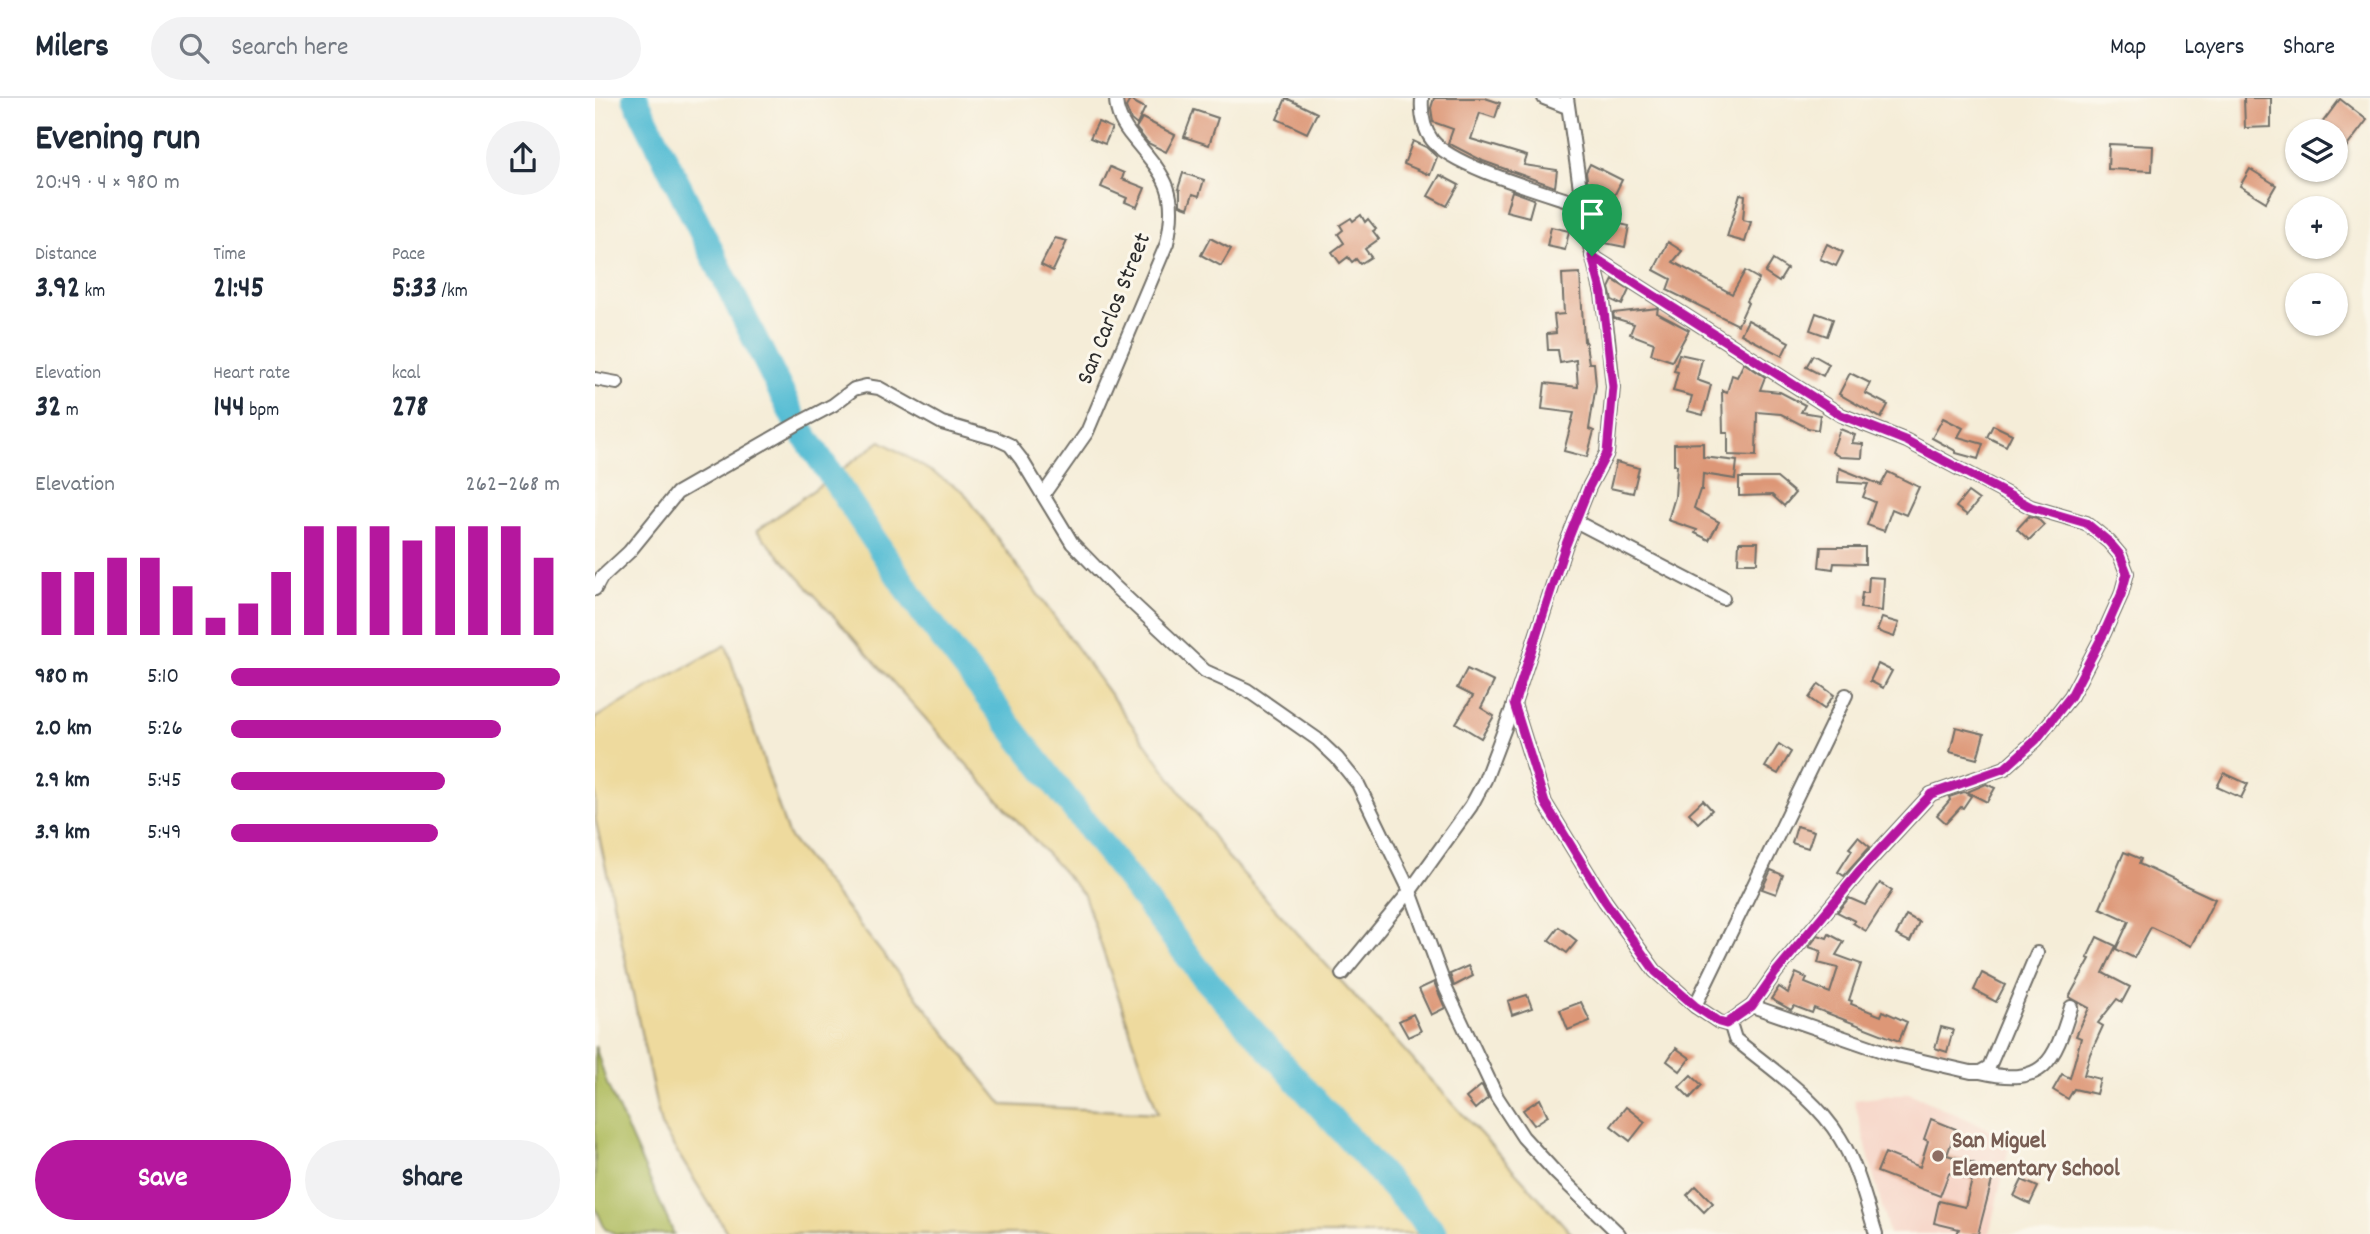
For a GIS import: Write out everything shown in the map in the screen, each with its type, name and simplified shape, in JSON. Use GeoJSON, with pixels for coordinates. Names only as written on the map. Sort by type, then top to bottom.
{"type":"FeatureCollection","features":[{"type":"Feature","properties":{"kind":"street","name":"San Carlos Street"},"geometry":{"type":"LineString","coordinates":[[1043,495],[1087,432],[1167,243],[1172,220],[1168,186],[1125,128],[1119,117],[1116,98]]}},
{"type":"Feature","properties":{"kind":"street"},"geometry":{"type":"LineString","coordinates":[[1422,98],[1423,123],[1431,139],[1442,150],[1485,172],[1583,205]]}},
{"type":"Feature","properties":{"kind":"street"},"geometry":{"type":"LineString","coordinates":[[1342,974],[1410,891],[1471,806],[1485,779],[1514,704],[1565,547],[1607,453],[1613,387],[1602,294],[1592,256],[1567,102],[1544,98]]}},
{"type":"Feature","properties":{"kind":"street"},"geometry":{"type":"LineString","coordinates":[[1514,704],[1545,803],[1605,901],[1655,971],[1695,1006],[1719,1022],[1730,1023],[1752,1006],[1776,972],[1852,881],[1931,794],[2005,768],[2036,740],[2071,696],[2104,633],[2121,595],[2127,573],[2120,555],[2086,523],[2031,507],[1907,441],[1841,415],[1592,256]]}},
{"type":"Feature","properties":{"kind":"street"},"geometry":{"type":"LineString","coordinates":[[595,379],[617,383]]}},
{"type":"Feature","properties":{"kind":"street"},"geometry":{"type":"LineString","coordinates":[[595,589],[601,578],[629,552],[677,492],[833,405],[854,389],[866,386],[879,388],[942,423],[1010,445],[1072,543],[1113,585],[1205,671],[1247,690],[1317,739],[1358,784],[1410,891],[1446,989],[1497,1097],[1523,1137],[1619,1234]]}},
{"type":"Feature","properties":{"kind":"street"},"geometry":{"type":"LineString","coordinates":[[1575,521],[1723,598]]}},
{"type":"Feature","properties":{"kind":"street"},"geometry":{"type":"LineString","coordinates":[[1695,1006],[1846,695]]}},
{"type":"Feature","properties":{"kind":"street"},"geometry":{"type":"LineString","coordinates":[[1980,1072],[1989,1067],[2038,953]]}},
{"type":"Feature","properties":{"kind":"street"},"geometry":{"type":"LineString","coordinates":[[1752,1006],[1888,1053],[2004,1078],[2027,1076],[2039,1070],[2053,1056],[2071,1007]]}},
{"type":"Feature","properties":{"kind":"street"},"geometry":{"type":"LineString","coordinates":[[1730,1023],[1735,1039],[1814,1105],[1840,1138],[1861,1184],[1876,1234]]}},
{"type":"Feature","properties":{"kind":"shaded area","name":"San Miguel Elementary School"},"geometry":{"type":"Polygon","coordinates":[[[1909,1093],[2011,1139],[1989,1234],[1889,1234],[1854,1100],[1909,1093]]]}},
{"type":"Feature","properties":{"kind":"green space"},"geometry":{"type":"Polygon","coordinates":[[[595,1046],[607,1084],[674,1234],[616,1234],[605,1229],[595,1206],[595,1046]]]}},
{"type":"Feature","properties":{"kind":"sand"},"geometry":{"type":"Polygon","coordinates":[[[881,441],[963,491],[1227,856],[1572,1234],[728,1234],[661,1126],[595,817],[595,718],[726,645],[788,835],[1003,1105],[1158,1113],[1084,895],[757,531],[881,441]]]}},
{"type":"Feature","properties":{"kind":"building"},"geometry":{"type":"Polygon","coordinates":[[[1286,98],[1317,113],[1307,133],[1277,119],[1286,98]]]}},
{"type":"Feature","properties":{"kind":"building"},"geometry":{"type":"Polygon","coordinates":[[[1434,98],[1485,98],[1500,103],[1495,118],[1480,113],[1471,139],[1527,156],[1524,165],[1557,170],[1555,187],[1483,161],[1448,143],[1453,129],[1433,122],[1431,108],[1434,98]]]}},
{"type":"Feature","properties":{"kind":"building"},"geometry":{"type":"Polygon","coordinates":[[[2244,98],[2271,98],[2271,127],[2245,128],[2244,98]]]}},
{"type":"Feature","properties":{"kind":"building"},"geometry":{"type":"Polygon","coordinates":[[[2340,99],[2367,120],[2348,145],[2348,119],[2325,119],[2340,99]]]}},
{"type":"Feature","properties":{"kind":"building"},"geometry":{"type":"Polygon","coordinates":[[[1130,100],[1145,108],[1137,125],[1131,120],[1126,107],[1130,100]]]}},
{"type":"Feature","properties":{"kind":"building"},"geometry":{"type":"Polygon","coordinates":[[[1194,110],[1218,118],[1209,145],[1184,137],[1194,110]]]}},
{"type":"Feature","properties":{"kind":"building"},"geometry":{"type":"Polygon","coordinates":[[[1142,118],[1175,135],[1166,152],[1148,143],[1136,128],[1142,118]]]}},
{"type":"Feature","properties":{"kind":"building"},"geometry":{"type":"Polygon","coordinates":[[[1098,122],[1112,128],[1105,144],[1090,138],[1098,122]]]}},
{"type":"Feature","properties":{"kind":"building"},"geometry":{"type":"Polygon","coordinates":[[[1413,141],[1426,147],[1437,157],[1430,175],[1404,164],[1413,141]]]}},
{"type":"Feature","properties":{"kind":"building"},"geometry":{"type":"Polygon","coordinates":[[[2109,144],[2153,146],[2152,171],[2108,169],[2109,144]]]}},
{"type":"Feature","properties":{"kind":"building"},"geometry":{"type":"Polygon","coordinates":[[[1590,164],[1622,180],[1611,202],[1611,222],[1629,226],[1625,247],[1605,243],[1609,226],[1594,226],[1591,186],[1588,185],[1586,172],[1590,164]]]}},
{"type":"Feature","properties":{"kind":"building"},"geometry":{"type":"Polygon","coordinates":[[[1110,167],[1124,173],[1122,179],[1145,188],[1137,207],[1125,202],[1127,198],[1101,187],[1110,167]]]}},
{"type":"Feature","properties":{"kind":"building"},"geometry":{"type":"Polygon","coordinates":[[[2250,169],[2276,185],[2266,202],[2240,186],[2250,169]]]}},
{"type":"Feature","properties":{"kind":"building"},"geometry":{"type":"Polygon","coordinates":[[[1183,173],[1204,180],[1199,196],[1193,194],[1188,208],[1180,205],[1178,189],[1183,173]]]}},
{"type":"Feature","properties":{"kind":"building"},"geometry":{"type":"Polygon","coordinates":[[[1440,175],[1459,185],[1447,206],[1428,196],[1440,175]]]}},
{"type":"Feature","properties":{"kind":"building"},"geometry":{"type":"Polygon","coordinates":[[[1512,191],[1534,199],[1529,217],[1506,211],[1512,191]]]}},
{"type":"Feature","properties":{"kind":"building"},"geometry":{"type":"Polygon","coordinates":[[[1740,194],[1745,195],[1743,220],[1751,222],[1745,242],[1727,237],[1740,194]]]}},
{"type":"Feature","properties":{"kind":"building"},"geometry":{"type":"Polygon","coordinates":[[[1361,215],[1365,222],[1368,219],[1376,229],[1373,231],[1379,239],[1365,249],[1371,257],[1360,264],[1356,259],[1352,262],[1348,257],[1340,263],[1332,252],[1344,243],[1338,234],[1343,230],[1340,225],[1361,215]]]}},
{"type":"Feature","properties":{"kind":"building"},"geometry":{"type":"Polygon","coordinates":[[[1551,227],[1569,231],[1565,250],[1547,246],[1551,227]]]}},
{"type":"Feature","properties":{"kind":"building"},"geometry":{"type":"Polygon","coordinates":[[[1055,238],[1067,241],[1053,271],[1041,265],[1055,238]]]}},
{"type":"Feature","properties":{"kind":"building"},"geometry":{"type":"Polygon","coordinates":[[[1210,238],[1231,249],[1221,266],[1201,255],[1210,238]]]}},
{"type":"Feature","properties":{"kind":"building"},"geometry":{"type":"Polygon","coordinates":[[[1668,242],[1682,251],[1673,262],[1732,294],[1745,271],[1759,279],[1746,301],[1748,303],[1738,325],[1667,290],[1671,279],[1654,270],[1668,242]]]}},
{"type":"Feature","properties":{"kind":"building"},"geometry":{"type":"Polygon","coordinates":[[[1827,244],[1843,252],[1836,266],[1820,259],[1827,244]]]}},
{"type":"Feature","properties":{"kind":"building"},"geometry":{"type":"Polygon","coordinates":[[[1773,260],[1787,269],[1779,282],[1765,273],[1773,260]]]}},
{"type":"Feature","properties":{"kind":"building"},"geometry":{"type":"Polygon","coordinates":[[[1580,273],[1584,341],[1585,339],[1589,363],[1594,363],[1596,385],[1589,429],[1594,431],[1587,457],[1564,451],[1574,413],[1542,409],[1545,383],[1578,387],[1576,360],[1560,363],[1558,350],[1548,350],[1547,334],[1556,333],[1554,315],[1564,314],[1562,274],[1580,273]]]}},
{"type":"Feature","properties":{"kind":"building"},"geometry":{"type":"Polygon","coordinates":[[[1613,280],[1629,290],[1622,305],[1612,300],[1609,288],[1613,280]]]}},
{"type":"Feature","properties":{"kind":"building"},"geometry":{"type":"Polygon","coordinates":[[[1658,308],[1657,313],[1689,330],[1672,361],[1651,354],[1654,343],[1630,334],[1634,324],[1614,318],[1613,313],[1658,308]]]}},
{"type":"Feature","properties":{"kind":"building"},"geometry":{"type":"Polygon","coordinates":[[[1816,313],[1833,319],[1827,336],[1810,330],[1816,313]]]}},
{"type":"Feature","properties":{"kind":"building"},"geometry":{"type":"Polygon","coordinates":[[[1748,320],[1789,342],[1782,356],[1741,334],[1748,320]]]}},
{"type":"Feature","properties":{"kind":"building"},"geometry":{"type":"Polygon","coordinates":[[[1679,354],[1702,359],[1697,380],[1711,385],[1703,415],[1688,411],[1692,396],[1673,391],[1678,372],[1674,371],[1679,354]]]}},
{"type":"Feature","properties":{"kind":"building"},"geometry":{"type":"Polygon","coordinates":[[[1813,355],[1829,364],[1823,376],[1806,367],[1813,355]]]}},
{"type":"Feature","properties":{"kind":"building"},"geometry":{"type":"Polygon","coordinates":[[[1744,363],[1765,377],[1760,390],[1780,392],[1805,405],[1801,412],[1820,415],[1818,430],[1808,428],[1781,414],[1757,412],[1756,456],[1728,455],[1728,433],[1723,433],[1722,390],[1727,392],[1732,375],[1737,377],[1744,363]]]}},
{"type":"Feature","properties":{"kind":"building"},"geometry":{"type":"Polygon","coordinates":[[[1850,373],[1870,383],[1865,393],[1888,405],[1881,418],[1839,394],[1850,373]]]}},
{"type":"Feature","properties":{"kind":"building"},"geometry":{"type":"Polygon","coordinates":[[[1943,418],[1963,428],[1958,437],[1983,444],[1978,459],[1956,453],[1932,438],[1943,418]]]}},
{"type":"Feature","properties":{"kind":"building"},"geometry":{"type":"Polygon","coordinates":[[[1993,425],[2012,434],[2006,446],[1987,437],[1993,425]]]}},
{"type":"Feature","properties":{"kind":"building"},"geometry":{"type":"Polygon","coordinates":[[[1840,429],[1855,435],[1852,443],[1863,444],[1862,458],[1840,457],[1832,452],[1840,429]]]}},
{"type":"Feature","properties":{"kind":"building"},"geometry":{"type":"Polygon","coordinates":[[[1703,443],[1703,457],[1737,461],[1735,479],[1703,474],[1702,490],[1694,508],[1719,522],[1709,540],[1695,533],[1697,530],[1668,520],[1675,497],[1677,465],[1674,465],[1674,444],[1703,443]]]}},
{"type":"Feature","properties":{"kind":"building"},"geometry":{"type":"Polygon","coordinates":[[[1616,462],[1639,468],[1633,493],[1610,488],[1616,462]]]}},
{"type":"Feature","properties":{"kind":"building"},"geometry":{"type":"Polygon","coordinates":[[[1839,468],[1881,485],[1888,472],[1919,487],[1906,515],[1892,509],[1884,531],[1867,525],[1875,502],[1863,497],[1868,484],[1838,482],[1839,468]]]}},
{"type":"Feature","properties":{"kind":"building"},"geometry":{"type":"Polygon","coordinates":[[[1739,478],[1777,478],[1795,493],[1784,506],[1772,495],[1739,496],[1739,478]]]}},
{"type":"Feature","properties":{"kind":"building"},"geometry":{"type":"Polygon","coordinates":[[[1968,492],[1979,500],[1967,515],[1956,507],[1968,492]]]}},
{"type":"Feature","properties":{"kind":"building"},"geometry":{"type":"Polygon","coordinates":[[[2029,516],[2037,518],[2044,525],[2029,540],[2017,529],[2029,516]]]}},
{"type":"Feature","properties":{"kind":"building"},"geometry":{"type":"Polygon","coordinates":[[[1739,542],[1758,542],[1757,563],[1738,563],[1739,542]]]}},
{"type":"Feature","properties":{"kind":"building"},"geometry":{"type":"Polygon","coordinates":[[[1821,547],[1865,547],[1865,564],[1834,563],[1833,569],[1819,567],[1821,547]]]}},
{"type":"Feature","properties":{"kind":"building"},"geometry":{"type":"Polygon","coordinates":[[[1869,577],[1884,578],[1882,611],[1860,608],[1862,593],[1868,593],[1869,577]]]}},
{"type":"Feature","properties":{"kind":"building"},"geometry":{"type":"Polygon","coordinates":[[[1882,618],[1899,623],[1894,637],[1877,631],[1882,618]]]}},
{"type":"Feature","properties":{"kind":"building"},"geometry":{"type":"Polygon","coordinates":[[[1878,664],[1892,671],[1883,688],[1870,681],[1878,664]]]}},
{"type":"Feature","properties":{"kind":"building"},"geometry":{"type":"Polygon","coordinates":[[[1467,669],[1494,682],[1481,708],[1494,716],[1481,738],[1456,723],[1473,696],[1457,688],[1467,669]]]}},
{"type":"Feature","properties":{"kind":"building"},"geometry":{"type":"Polygon","coordinates":[[[1819,684],[1834,695],[1824,709],[1809,698],[1819,684]]]}},
{"type":"Feature","properties":{"kind":"building"},"geometry":{"type":"Polygon","coordinates":[[[1956,727],[1984,734],[1977,759],[1950,752],[1956,727]]]}},
{"type":"Feature","properties":{"kind":"building"},"geometry":{"type":"Polygon","coordinates":[[[1779,744],[1791,752],[1778,774],[1765,767],[1779,744]]]}},
{"type":"Feature","properties":{"kind":"building"},"geometry":{"type":"Polygon","coordinates":[[[2224,773],[2248,784],[2241,798],[2217,787],[2224,773]]]}},
{"type":"Feature","properties":{"kind":"building"},"geometry":{"type":"Polygon","coordinates":[[[1986,784],[1995,788],[1987,802],[1967,792],[1986,784]]]}},
{"type":"Feature","properties":{"kind":"building"},"geometry":{"type":"Polygon","coordinates":[[[1964,792],[1971,796],[1963,808],[1946,823],[1937,815],[1950,800],[1949,797],[1964,792]]]}},
{"type":"Feature","properties":{"kind":"building"},"geometry":{"type":"Polygon","coordinates":[[[1703,800],[1712,810],[1698,823],[1689,813],[1703,800]]]}},
{"type":"Feature","properties":{"kind":"building"},"geometry":{"type":"Polygon","coordinates":[[[1797,826],[1814,831],[1808,848],[1792,843],[1797,826]]]}},
{"type":"Feature","properties":{"kind":"building"},"geometry":{"type":"Polygon","coordinates":[[[1858,837],[1870,847],[1844,876],[1838,872],[1852,850],[1849,848],[1858,837]]]}},
{"type":"Feature","properties":{"kind":"building"},"geometry":{"type":"Polygon","coordinates":[[[2124,852],[2141,859],[2139,864],[2215,899],[2191,946],[2151,927],[2134,958],[2116,949],[2129,921],[2100,908],[2124,852]]]}},
{"type":"Feature","properties":{"kind":"building"},"geometry":{"type":"Polygon","coordinates":[[[1771,870],[1783,875],[1776,894],[1762,889],[1771,870]]]}},
{"type":"Feature","properties":{"kind":"building"},"geometry":{"type":"Polygon","coordinates":[[[1880,883],[1892,891],[1866,931],[1853,923],[1855,921],[1837,912],[1849,898],[1865,905],[1880,883]]]}},
{"type":"Feature","properties":{"kind":"building"},"geometry":{"type":"Polygon","coordinates":[[[1906,915],[1919,922],[1910,942],[1896,935],[1906,915]]]}},
{"type":"Feature","properties":{"kind":"building"},"geometry":{"type":"Polygon","coordinates":[[[1559,927],[1577,941],[1567,953],[1549,940],[1559,927]]]}},
{"type":"Feature","properties":{"kind":"building"},"geometry":{"type":"Polygon","coordinates":[[[1829,934],[1844,942],[1836,955],[1861,964],[1849,1000],[1852,1001],[1851,1004],[1881,1016],[1883,1011],[1907,1022],[1899,1041],[1814,1008],[1812,1013],[1794,1006],[1791,1010],[1771,999],[1779,987],[1788,993],[1796,973],[1807,978],[1805,983],[1830,993],[1838,968],[1818,963],[1821,951],[1809,947],[1818,935],[1827,938],[1829,934]]]}},
{"type":"Feature","properties":{"kind":"building"},"geometry":{"type":"Polygon","coordinates":[[[2097,937],[2116,946],[2103,973],[2130,987],[2122,1002],[2117,999],[2098,1023],[2103,1026],[2084,1075],[2100,1079],[2096,1094],[2074,1089],[2068,1099],[2053,1090],[2062,1074],[2070,1078],[2081,1038],[2076,1036],[2089,1008],[2069,997],[2090,959],[2087,958],[2097,937]]]}},
{"type":"Feature","properties":{"kind":"building"},"geometry":{"type":"Polygon","coordinates":[[[1468,966],[1473,976],[1454,986],[1450,974],[1468,966]]]}},
{"type":"Feature","properties":{"kind":"building"},"geometry":{"type":"Polygon","coordinates":[[[1982,973],[2005,985],[1996,1002],[1974,990],[1982,973]]]}},
{"type":"Feature","properties":{"kind":"building"},"geometry":{"type":"Polygon","coordinates":[[[1434,982],[1445,1008],[1431,1015],[1419,989],[1434,982]]]}},
{"type":"Feature","properties":{"kind":"building"},"geometry":{"type":"Polygon","coordinates":[[[1527,995],[1532,1008],[1512,1015],[1508,1001],[1527,995]]]}},
{"type":"Feature","properties":{"kind":"building"},"geometry":{"type":"Polygon","coordinates":[[[1581,1002],[1590,1021],[1568,1030],[1560,1010],[1581,1002]]]}},
{"type":"Feature","properties":{"kind":"building"},"geometry":{"type":"Polygon","coordinates":[[[1413,1014],[1421,1031],[1408,1037],[1399,1021],[1413,1014]]]}},
{"type":"Feature","properties":{"kind":"building"},"geometry":{"type":"Polygon","coordinates":[[[1941,1027],[1953,1030],[1947,1052],[1935,1048],[1941,1027]]]}},
{"type":"Feature","properties":{"kind":"building"},"geometry":{"type":"Polygon","coordinates":[[[1676,1048],[1690,1058],[1680,1071],[1667,1061],[1676,1048]]]}},
{"type":"Feature","properties":{"kind":"building"},"geometry":{"type":"Polygon","coordinates":[[[1691,1075],[1702,1085],[1690,1098],[1679,1087],[1691,1075]]]}},
{"type":"Feature","properties":{"kind":"building"},"geometry":{"type":"Polygon","coordinates":[[[1482,1085],[1488,1098],[1475,1109],[1466,1098],[1482,1085]]]}},
{"type":"Feature","properties":{"kind":"building"},"geometry":{"type":"Polygon","coordinates":[[[1540,1099],[1548,1116],[1534,1125],[1523,1110],[1540,1099]]]}},
{"type":"Feature","properties":{"kind":"building"},"geometry":{"type":"Polygon","coordinates":[[[1626,1107],[1645,1122],[1630,1141],[1611,1126],[1626,1107]]]}},
{"type":"Feature","properties":{"kind":"building"},"geometry":{"type":"Polygon","coordinates":[[[1931,1119],[1956,1129],[1947,1155],[1974,1163],[1972,1167],[1994,1173],[1978,1234],[1957,1234],[1959,1229],[1934,1223],[1939,1201],[1965,1207],[1972,1180],[1949,1173],[1940,1196],[1877,1172],[1885,1153],[1920,1167],[1928,1141],[1924,1139],[1931,1119]]]}},
{"type":"Feature","properties":{"kind":"building"},"geometry":{"type":"Polygon","coordinates":[[[2022,1180],[2038,1187],[2030,1204],[2014,1196],[2022,1180]]]}},
{"type":"Feature","properties":{"kind":"building"},"geometry":{"type":"Polygon","coordinates":[[[1696,1186],[1713,1203],[1704,1212],[1687,1195],[1696,1186]]]}},
{"type":"Feature","properties":{"kind":"waterway"},"geometry":{"type":"LineString","coordinates":[[635,98],[797,424],[923,613],[1204,977],[1435,1234]]}},
{"type":"Feature","properties":{"kind":"place","name":"San Miguel Elementary School"},"geometry":{"type":"Point","coordinates":[1938,1156]}},
{"type":"Feature","properties":{"kind":"route"},"geometry":{"type":"LineString","coordinates":[[1592,256],[1841,415],[1907,441],[2031,507],[2086,523],[2120,555],[2127,573],[2121,595],[2104,633],[2071,696],[2036,740],[2005,768],[1931,794],[1860,871],[1776,972],[1752,1006],[1726,1024],[1695,1006],[1655,971],[1605,901],[1545,803],[1514,704],[1565,547],[1589,487],[1607,453],[1613,387],[1602,294],[1592,256]]}}]}
